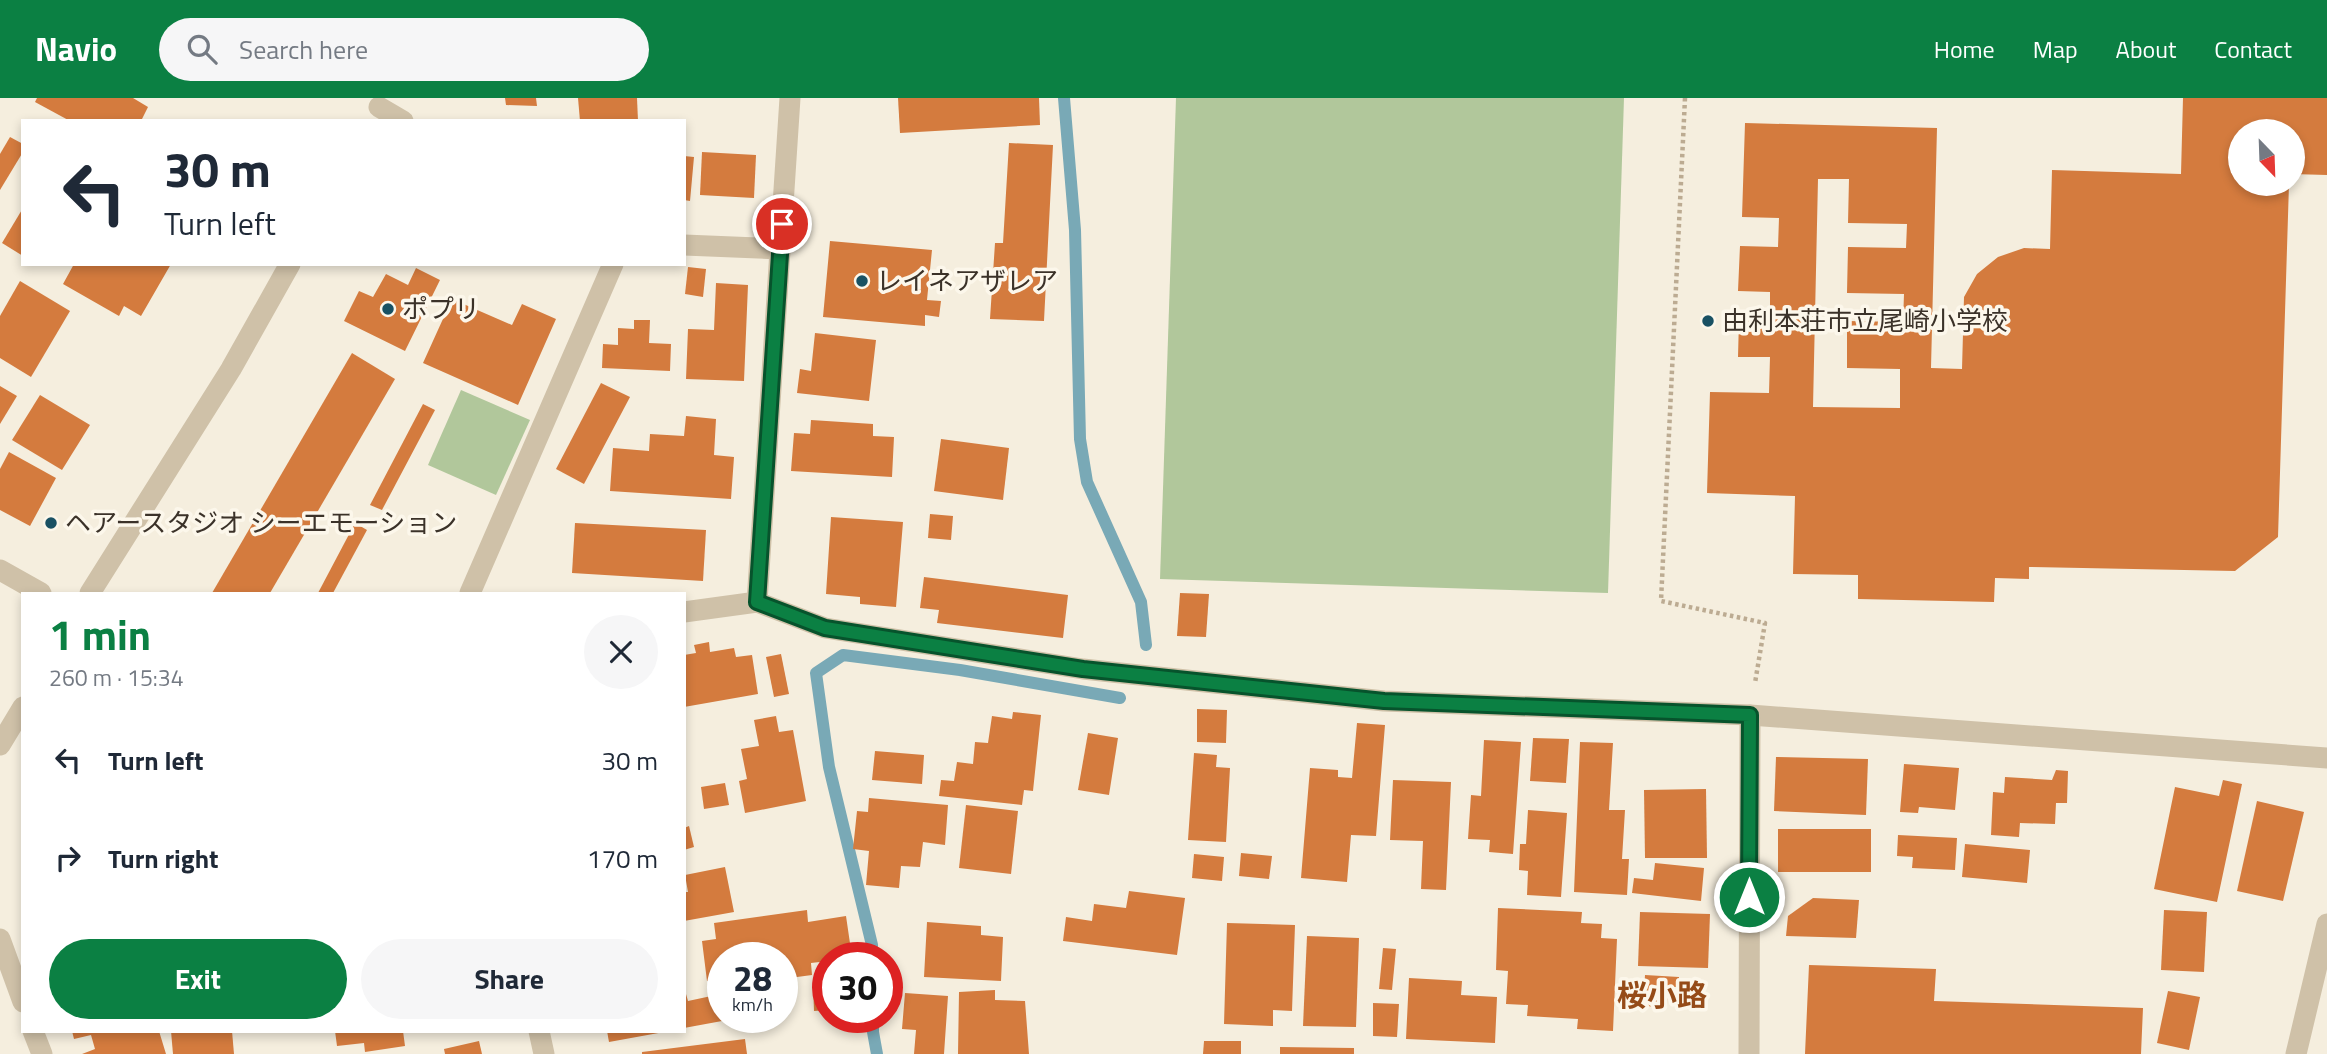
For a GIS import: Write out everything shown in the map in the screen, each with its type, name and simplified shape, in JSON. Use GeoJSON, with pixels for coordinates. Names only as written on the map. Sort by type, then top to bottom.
{"type":"FeatureCollection","features":[{"type":"Feature","properties":{"kind":"street"},"geometry":{"type":"LineString","coordinates":[[757,602],[790,98]]}},
{"type":"Feature","properties":{"kind":"street"},"geometry":{"type":"LineString","coordinates":[[377,108],[399,119]]}},
{"type":"Feature","properties":{"kind":"street"},"geometry":{"type":"LineString","coordinates":[[686,245],[780,250]]}},
{"type":"Feature","properties":{"kind":"street"},"geometry":{"type":"LineString","coordinates":[[91,592],[231,369],[289,266]]}},
{"type":"Feature","properties":{"kind":"street"},"geometry":{"type":"LineString","coordinates":[[470,592],[612,266]]}},
{"type":"Feature","properties":{"kind":"street"},"geometry":{"type":"LineString","coordinates":[[0,570],[39,592]]}},
{"type":"Feature","properties":{"kind":"street"},"geometry":{"type":"LineString","coordinates":[[686,612],[757,602],[825,628],[1083,669],[1384,701],[1750,715],[2327,758]]}},
{"type":"Feature","properties":{"kind":"street"},"geometry":{"type":"LineString","coordinates":[[0,745],[21,710]]}},
{"type":"Feature","properties":{"kind":"street"},"geometry":{"type":"LineString","coordinates":[[1749,1054],[1750,715]]}},
{"type":"Feature","properties":{"kind":"street"},"geometry":{"type":"LineString","coordinates":[[2296,1054],[2327,923]]}},
{"type":"Feature","properties":{"kind":"street"},"geometry":{"type":"LineString","coordinates":[[0,939],[21,997]]}},
{"type":"Feature","properties":{"kind":"street"},"geometry":{"type":"LineString","coordinates":[[34,1033],[42,1054]]}},
{"type":"Feature","properties":{"kind":"street"},"geometry":{"type":"LineString","coordinates":[[539,1033],[544,1054]]}},
{"type":"Feature","properties":{"kind":"path"},"geometry":{"type":"LineString","coordinates":[[1685,98],[1661,601],[1765,623],[1750,715]]}},
{"type":"Feature","properties":{"kind":"green space"},"geometry":{"type":"Polygon","coordinates":[[[1176,98],[1624,98],[1608,593],[1160,579],[1176,98]]]}},
{"type":"Feature","properties":{"kind":"green space"},"geometry":{"type":"Polygon","coordinates":[[[461,390],[530,420],[496,495],[428,465],[461,390]]]}},
{"type":"Feature","properties":{"kind":"building"},"geometry":{"type":"Polygon","coordinates":[[[37,98],[133,98],[148,107],[142,119],[66,119],[35,102],[37,98]]]}},
{"type":"Feature","properties":{"kind":"building"},"geometry":{"type":"Polygon","coordinates":[[[505,98],[536,98],[537,106],[506,105],[505,98]]]}},
{"type":"Feature","properties":{"kind":"building"},"geometry":{"type":"Polygon","coordinates":[[[578,98],[637,98],[638,119],[580,119],[578,98]]]}},
{"type":"Feature","properties":{"kind":"building"},"geometry":{"type":"Polygon","coordinates":[[[898,98],[1039,98],[1040,125],[900,133],[898,98]]]}},
{"type":"Feature","properties":{"kind":"building"},"geometry":{"type":"Polygon","coordinates":[[[2183,98],[2327,98],[2327,175],[2305,174],[2305,119],[2228,119],[2228,196],[2289,196],[2278,537],[2235,571],[2029,567],[2029,579],[1995,578],[1994,602],[1858,599],[1858,575],[1793,574],[1795,496],[1707,493],[1710,392],[1769,393],[1770,357],[1738,357],[1739,319],[1770,320],[1770,292],[1738,291],[1740,246],[1778,247],[1779,218],[1742,217],[1745,123],[1937,128],[1931,368],[1962,369],[1964,297],[1977,274],[1998,257],[2024,248],[2050,249],[2052,170],[2181,174],[2183,98]],[[1818,179],[1813,407],[1900,408],[1900,369],[1847,368],[1847,321],[1903,322],[1904,294],[1847,293],[1848,247],[1906,248],[1907,224],[1848,223],[1849,179],[1818,179]]]}},
{"type":"Feature","properties":{"kind":"building"},"geometry":{"type":"Polygon","coordinates":[[[10,137],[21,143],[21,155],[0,190],[0,154],[10,137]]]}},
{"type":"Feature","properties":{"kind":"building"},"geometry":{"type":"Polygon","coordinates":[[[1009,143],[1053,145],[1044,321],[990,319],[995,243],[1003,243],[1009,143]]]}},
{"type":"Feature","properties":{"kind":"building"},"geometry":{"type":"Polygon","coordinates":[[[702,152],[756,155],[754,198],[700,195],[702,152]]]}},
{"type":"Feature","properties":{"kind":"building"},"geometry":{"type":"Polygon","coordinates":[[[686,156],[694,157],[690,201],[686,200],[686,156]]]}},
{"type":"Feature","properties":{"kind":"building"},"geometry":{"type":"Polygon","coordinates":[[[21,211],[21,255],[2,243],[21,211]]]}},
{"type":"Feature","properties":{"kind":"building"},"geometry":{"type":"Polygon","coordinates":[[[830,241],[932,250],[927,300],[941,301],[939,317],[925,315],[925,326],[823,317],[830,241]]]}},
{"type":"Feature","properties":{"kind":"building"},"geometry":{"type":"Polygon","coordinates":[[[73,266],[170,266],[141,316],[124,306],[119,316],[63,284],[73,266]]]}},
{"type":"Feature","properties":{"kind":"building"},"geometry":{"type":"Polygon","coordinates":[[[688,267],[706,269],[703,297],[685,294],[688,267]]]}},
{"type":"Feature","properties":{"kind":"building","name":"ポプリ"},"geometry":{"type":"Polygon","coordinates":[[[416,268],[440,280],[405,351],[344,321],[359,291],[373,297],[386,274],[408,285],[416,268]]]}},
{"type":"Feature","properties":{"kind":"building"},"geometry":{"type":"Polygon","coordinates":[[[20,281],[70,311],[31,377],[0,358],[0,316],[20,281]]]}},
{"type":"Feature","properties":{"kind":"building"},"geometry":{"type":"Polygon","coordinates":[[[716,283],[748,285],[744,381],[686,379],[688,329],[714,330],[716,283]]]}},
{"type":"Feature","properties":{"kind":"building"},"geometry":{"type":"Polygon","coordinates":[[[452,299],[512,325],[522,304],[556,319],[518,405],[423,363],[452,299]]]}},
{"type":"Feature","properties":{"kind":"building"},"geometry":{"type":"Polygon","coordinates":[[[634,320],[650,320],[649,343],[671,344],[670,371],[602,368],[603,344],[618,345],[618,328],[634,329],[634,320]]]}},
{"type":"Feature","properties":{"kind":"building"},"geometry":{"type":"Polygon","coordinates":[[[815,333],[876,340],[869,401],[797,393],[800,369],[811,371],[815,333]]]}},
{"type":"Feature","properties":{"kind":"building"},"geometry":{"type":"Polygon","coordinates":[[[352,353],[395,379],[271,592],[213,592],[352,353]]]}},
{"type":"Feature","properties":{"kind":"building"},"geometry":{"type":"Polygon","coordinates":[[[601,383],[630,397],[584,484],[556,469],[601,383]]]}},
{"type":"Feature","properties":{"kind":"building"},"geometry":{"type":"Polygon","coordinates":[[[0,386],[17,396],[0,424],[0,386]]]}},
{"type":"Feature","properties":{"kind":"building"},"geometry":{"type":"Polygon","coordinates":[[[40,395],[90,425],[62,470],[12,440],[40,395]]]}},
{"type":"Feature","properties":{"kind":"building"},"geometry":{"type":"Polygon","coordinates":[[[423,404],[435,410],[382,510],[370,505],[423,404]]]}},
{"type":"Feature","properties":{"kind":"building"},"geometry":{"type":"Polygon","coordinates":[[[686,416],[716,419],[714,455],[734,457],[731,499],[610,491],[613,448],[649,451],[650,434],[684,436],[686,416]]]}},
{"type":"Feature","properties":{"kind":"building"},"geometry":{"type":"Polygon","coordinates":[[[811,420],[873,424],[873,436],[894,437],[892,477],[791,471],[794,433],[810,434],[811,420]]]}},
{"type":"Feature","properties":{"kind":"building"},"geometry":{"type":"Polygon","coordinates":[[[941,439],[1009,448],[1003,500],[934,491],[941,439]]]}},
{"type":"Feature","properties":{"kind":"building"},"geometry":{"type":"Polygon","coordinates":[[[9,452],[56,478],[30,526],[0,510],[0,469],[9,452]]]}},
{"type":"Feature","properties":{"kind":"building"},"geometry":{"type":"Polygon","coordinates":[[[930,514],[953,516],[951,540],[928,538],[930,514]]]}},
{"type":"Feature","properties":{"kind":"building"},"geometry":{"type":"Polygon","coordinates":[[[831,517],[903,522],[896,607],[860,604],[860,597],[826,594],[831,517]]]}},
{"type":"Feature","properties":{"kind":"building"},"geometry":{"type":"Polygon","coordinates":[[[355,523],[367,530],[334,592],[319,592],[355,523]]]}},
{"type":"Feature","properties":{"kind":"building"},"geometry":{"type":"Polygon","coordinates":[[[575,523],[706,530],[703,581],[572,573],[575,523]]]}},
{"type":"Feature","properties":{"kind":"building"},"geometry":{"type":"Polygon","coordinates":[[[924,577],[1068,595],[1063,638],[937,623],[939,610],[920,608],[924,577]]]}},
{"type":"Feature","properties":{"kind":"building"},"geometry":{"type":"Polygon","coordinates":[[[1180,593],[1209,594],[1206,637],[1177,636],[1180,593]]]}},
{"type":"Feature","properties":{"kind":"building"},"geometry":{"type":"Polygon","coordinates":[[[709,642],[710,652],[734,648],[736,657],[752,655],[758,694],[686,707],[686,655],[696,653],[694,645],[709,642]]]}},
{"type":"Feature","properties":{"kind":"building"},"geometry":{"type":"Polygon","coordinates":[[[781,654],[789,694],[774,697],[766,657],[781,654]]]}},
{"type":"Feature","properties":{"kind":"building"},"geometry":{"type":"Polygon","coordinates":[[[1197,709],[1227,710],[1226,743],[1197,742],[1197,709]]]}},
{"type":"Feature","properties":{"kind":"building"},"geometry":{"type":"Polygon","coordinates":[[[1013,712],[1041,715],[1033,791],[1024,790],[1022,805],[939,796],[941,780],[954,781],[957,762],[973,764],[975,742],[988,743],[992,716],[1012,719],[1013,712]]]}},
{"type":"Feature","properties":{"kind":"building"},"geometry":{"type":"Polygon","coordinates":[[[776,716],[779,732],[793,730],[806,801],[745,813],[739,781],[747,779],[741,749],[759,746],[754,720],[776,716]]]}},
{"type":"Feature","properties":{"kind":"building"},"geometry":{"type":"Polygon","coordinates":[[[1357,723],[1385,725],[1376,836],[1351,835],[1347,882],[1301,878],[1310,768],[1338,770],[1338,777],[1352,778],[1357,723]]]}},
{"type":"Feature","properties":{"kind":"building"},"geometry":{"type":"Polygon","coordinates":[[[1088,733],[1118,738],[1109,795],[1078,790],[1088,733]]]}},
{"type":"Feature","properties":{"kind":"building"},"geometry":{"type":"Polygon","coordinates":[[[1533,738],[1569,739],[1566,783],[1530,781],[1533,738]]]}},
{"type":"Feature","properties":{"kind":"building"},"geometry":{"type":"Polygon","coordinates":[[[1484,740],[1521,742],[1513,854],[1489,852],[1490,840],[1468,839],[1471,795],[1481,796],[1484,740]]]}},
{"type":"Feature","properties":{"kind":"building"},"geometry":{"type":"Polygon","coordinates":[[[1580,742],[1613,743],[1609,810],[1625,810],[1622,859],[1629,859],[1627,895],[1574,892],[1580,742]]]}},
{"type":"Feature","properties":{"kind":"building"},"geometry":{"type":"Polygon","coordinates":[[[875,751],[924,755],[922,784],[872,780],[875,751]]]}},
{"type":"Feature","properties":{"kind":"building"},"geometry":{"type":"Polygon","coordinates":[[[1194,753],[1217,755],[1216,767],[1230,768],[1226,842],[1188,840],[1194,753]]]}},
{"type":"Feature","properties":{"kind":"building"},"geometry":{"type":"Polygon","coordinates":[[[1776,757],[1868,759],[1866,815],[1774,811],[1776,757]]]}},
{"type":"Feature","properties":{"kind":"building"},"geometry":{"type":"Polygon","coordinates":[[[1904,764],[1959,768],[1955,810],[1919,807],[1918,813],[1900,812],[1904,764]]]}},
{"type":"Feature","properties":{"kind":"building"},"geometry":{"type":"Polygon","coordinates":[[[2056,770],[2068,771],[2067,803],[2056,803],[2055,824],[2020,823],[2019,837],[1991,835],[1993,792],[2004,793],[2005,777],[2052,780],[2056,770]]]}},
{"type":"Feature","properties":{"kind":"building"},"geometry":{"type":"Polygon","coordinates":[[[1393,780],[1451,782],[1446,890],[1421,889],[1423,841],[1390,840],[1393,780]]]}},
{"type":"Feature","properties":{"kind":"building"},"geometry":{"type":"Polygon","coordinates":[[[2223,780],[2242,784],[2217,902],[2154,889],[2175,787],[2219,796],[2223,780]]]}},
{"type":"Feature","properties":{"kind":"building"},"geometry":{"type":"Polygon","coordinates":[[[725,783],[729,805],[704,809],[701,787],[725,783]]]}},
{"type":"Feature","properties":{"kind":"building"},"geometry":{"type":"Polygon","coordinates":[[[1706,789],[1707,858],[1645,858],[1644,790],[1706,789]]]}},
{"type":"Feature","properties":{"kind":"building"},"geometry":{"type":"Polygon","coordinates":[[[869,798],[948,805],[945,845],[923,842],[920,867],[901,866],[899,888],[866,885],[869,851],[853,849],[857,811],[868,812],[869,798]]]}},
{"type":"Feature","properties":{"kind":"building"},"geometry":{"type":"Polygon","coordinates":[[[2257,801],[2304,812],[2283,901],[2237,891],[2257,801]]]}},
{"type":"Feature","properties":{"kind":"building"},"geometry":{"type":"Polygon","coordinates":[[[966,805],[1018,811],[1011,874],[959,868],[966,805]]]}},
{"type":"Feature","properties":{"kind":"building"},"geometry":{"type":"Polygon","coordinates":[[[1528,810],[1567,813],[1561,897],[1527,895],[1528,871],[1519,870],[1520,844],[1526,844],[1528,810]]]}},
{"type":"Feature","properties":{"kind":"building"},"geometry":{"type":"Polygon","coordinates":[[[689,826],[694,847],[686,849],[686,827],[689,826]]]}},
{"type":"Feature","properties":{"kind":"building"},"geometry":{"type":"Polygon","coordinates":[[[1778,829],[1871,829],[1871,872],[1778,872],[1778,829]]]}},
{"type":"Feature","properties":{"kind":"building"},"geometry":{"type":"Polygon","coordinates":[[[1898,835],[1957,838],[1955,870],[1912,868],[1913,857],[1897,856],[1898,835]]]}},
{"type":"Feature","properties":{"kind":"building"},"geometry":{"type":"Polygon","coordinates":[[[1965,844],[2030,850],[2027,883],[1962,877],[1965,844]]]}},
{"type":"Feature","properties":{"kind":"building"},"geometry":{"type":"Polygon","coordinates":[[[1241,853],[1272,856],[1269,879],[1239,876],[1241,853]]]}},
{"type":"Feature","properties":{"kind":"building"},"geometry":{"type":"Polygon","coordinates":[[[1194,854],[1224,857],[1222,881],[1192,878],[1194,854]]]}},
{"type":"Feature","properties":{"kind":"building"},"geometry":{"type":"Polygon","coordinates":[[[1655,863],[1704,868],[1701,901],[1632,893],[1634,878],[1653,880],[1655,863]]]}},
{"type":"Feature","properties":{"kind":"building"},"geometry":{"type":"Polygon","coordinates":[[[725,867],[734,912],[686,921],[686,875],[725,867]]]}},
{"type":"Feature","properties":{"kind":"building"},"geometry":{"type":"Polygon","coordinates":[[[1129,891],[1185,898],[1177,955],[1063,941],[1066,917],[1092,921],[1094,904],[1126,908],[1129,891]]]}},
{"type":"Feature","properties":{"kind":"building"},"geometry":{"type":"Polygon","coordinates":[[[1813,898],[1859,900],[1856,938],[1786,936],[1788,916],[1813,898]]]}},
{"type":"Feature","properties":{"kind":"building"},"geometry":{"type":"Polygon","coordinates":[[[1498,908],[1582,912],[1581,923],[1602,924],[1601,938],[1617,939],[1613,1031],[1577,1029],[1578,1019],[1527,1016],[1528,1005],[1506,1004],[1508,971],[1496,970],[1498,908]]]}},
{"type":"Feature","properties":{"kind":"building"},"geometry":{"type":"Polygon","coordinates":[[[807,910],[808,922],[846,916],[850,942],[812,942],[812,975],[798,977],[798,942],[707,942],[707,981],[702,941],[716,939],[714,923],[807,910]]]}},
{"type":"Feature","properties":{"kind":"building"},"geometry":{"type":"Polygon","coordinates":[[[2164,910],[2207,912],[2204,972],[2161,970],[2164,910]]]}},
{"type":"Feature","properties":{"kind":"building"},"geometry":{"type":"Polygon","coordinates":[[[1640,912],[1710,914],[1708,968],[1638,966],[1640,912]]]}},
{"type":"Feature","properties":{"kind":"building"},"geometry":{"type":"Polygon","coordinates":[[[927,922],[981,926],[981,935],[1003,937],[1001,981],[924,977],[927,922]]]}},
{"type":"Feature","properties":{"kind":"building"},"geometry":{"type":"Polygon","coordinates":[[[1227,923],[1295,925],[1292,1011],[1273,1010],[1273,1026],[1224,1024],[1227,923]]]}},
{"type":"Feature","properties":{"kind":"building"},"geometry":{"type":"Polygon","coordinates":[[[1307,936],[1359,938],[1356,1027],[1303,1026],[1307,936]]]}},
{"type":"Feature","properties":{"kind":"building"},"geometry":{"type":"Polygon","coordinates":[[[1383,948],[1396,949],[1392,990],[1379,989],[1383,948]]]}},
{"type":"Feature","properties":{"kind":"building"},"geometry":{"type":"Polygon","coordinates":[[[1809,965],[1936,969],[1934,1001],[2143,1008],[2141,1054],[1805,1054],[1809,965]]]}},
{"type":"Feature","properties":{"kind":"building"},"geometry":{"type":"Polygon","coordinates":[[[1645,975],[1679,977],[1679,987],[1668,987],[1667,1007],[1643,1006],[1645,975]]]}},
{"type":"Feature","properties":{"kind":"building"},"geometry":{"type":"Polygon","coordinates":[[[1409,978],[1462,981],[1461,995],[1497,997],[1495,1043],[1406,1039],[1409,978]]]}},
{"type":"Feature","properties":{"kind":"building"},"geometry":{"type":"Polygon","coordinates":[[[995,990],[995,1000],[1025,1001],[1029,1054],[958,1054],[959,992],[995,990]]]}},
{"type":"Feature","properties":{"kind":"building"},"geometry":{"type":"Polygon","coordinates":[[[2168,991],[2200,997],[2189,1050],[2157,1043],[2168,991]]]}},
{"type":"Feature","properties":{"kind":"building"},"geometry":{"type":"Polygon","coordinates":[[[905,993],[948,996],[944,1054],[914,1054],[916,1030],[903,1029],[905,993]]]}},
{"type":"Feature","properties":{"kind":"building"},"geometry":{"type":"Polygon","coordinates":[[[686,994],[688,1001],[707,997],[707,1024],[686,1028],[686,994]]]}},
{"type":"Feature","properties":{"kind":"building"},"geometry":{"type":"Polygon","coordinates":[[[1373,1003],[1399,1004],[1397,1037],[1373,1036],[1373,1003]]]}},
{"type":"Feature","properties":{"kind":"building"},"geometry":{"type":"Polygon","coordinates":[[[72,1033],[160,1033],[166,1054],[82,1054],[95,1049],[91,1035],[74,1039],[72,1033]]]}},
{"type":"Feature","properties":{"kind":"building"},"geometry":{"type":"Polygon","coordinates":[[[171,1033],[232,1033],[234,1054],[173,1054],[171,1033]]]}},
{"type":"Feature","properties":{"kind":"building"},"geometry":{"type":"Polygon","coordinates":[[[335,1033],[403,1033],[405,1046],[365,1052],[364,1043],[337,1046],[335,1033]]]}},
{"type":"Feature","properties":{"kind":"building"},"geometry":{"type":"Polygon","coordinates":[[[607,1033],[658,1033],[609,1042],[607,1033]]]}},
{"type":"Feature","properties":{"kind":"building"},"geometry":{"type":"Polygon","coordinates":[[[745,1039],[747,1054],[642,1054],[642,1052],[745,1039]]]}},
{"type":"Feature","properties":{"kind":"building"},"geometry":{"type":"Polygon","coordinates":[[[479,1041],[482,1054],[445,1054],[444,1049],[479,1041]]]}},
{"type":"Feature","properties":{"kind":"building"},"geometry":{"type":"Polygon","coordinates":[[[1204,1041],[1241,1041],[1241,1054],[1203,1054],[1204,1041]]]}},
{"type":"Feature","properties":{"kind":"building"},"geometry":{"type":"Polygon","coordinates":[[[1280,1047],[1354,1048],[1354,1054],[1280,1054],[1280,1047]]]}},
{"type":"Feature","properties":{"kind":"waterway"},"geometry":{"type":"LineString","coordinates":[[1064,98],[1075,230],[1080,439],[1087,482],[1141,602],[1146,645]]}},
{"type":"Feature","properties":{"kind":"waterway"},"geometry":{"type":"LineString","coordinates":[[871,942],[829,767],[816,673],[843,655],[960,670],[1120,698]]}},
{"type":"Feature","properties":{"kind":"waterway"},"geometry":{"type":"LineString","coordinates":[[873,1033],[877,1054]]}},
{"type":"Feature","properties":{"kind":"place","name":"レイネアザレア"},"geometry":{"type":"Point","coordinates":[862,281]}},
{"type":"Feature","properties":{"kind":"place","name":"ポプリ"},"geometry":{"type":"Point","coordinates":[388,309]}},
{"type":"Feature","properties":{"kind":"place","name":"由利本荘市立尾崎小学校"},"geometry":{"type":"Point","coordinates":[1708,321]}},
{"type":"Feature","properties":{"kind":"place","name":"ヘアースタジオ シーエモーション"},"geometry":{"type":"Point","coordinates":[51,523]}},
{"type":"Feature","properties":{"kind":"district","name":"桜小路"},"geometry":{"type":"Point","coordinates":[1662,996]}},
{"type":"Feature","properties":{"kind":"route"},"geometry":{"type":"LineString","coordinates":[[782,224],[757,602],[825,628],[1083,669],[1384,701],[1750,715],[1749,897]]}}]}
